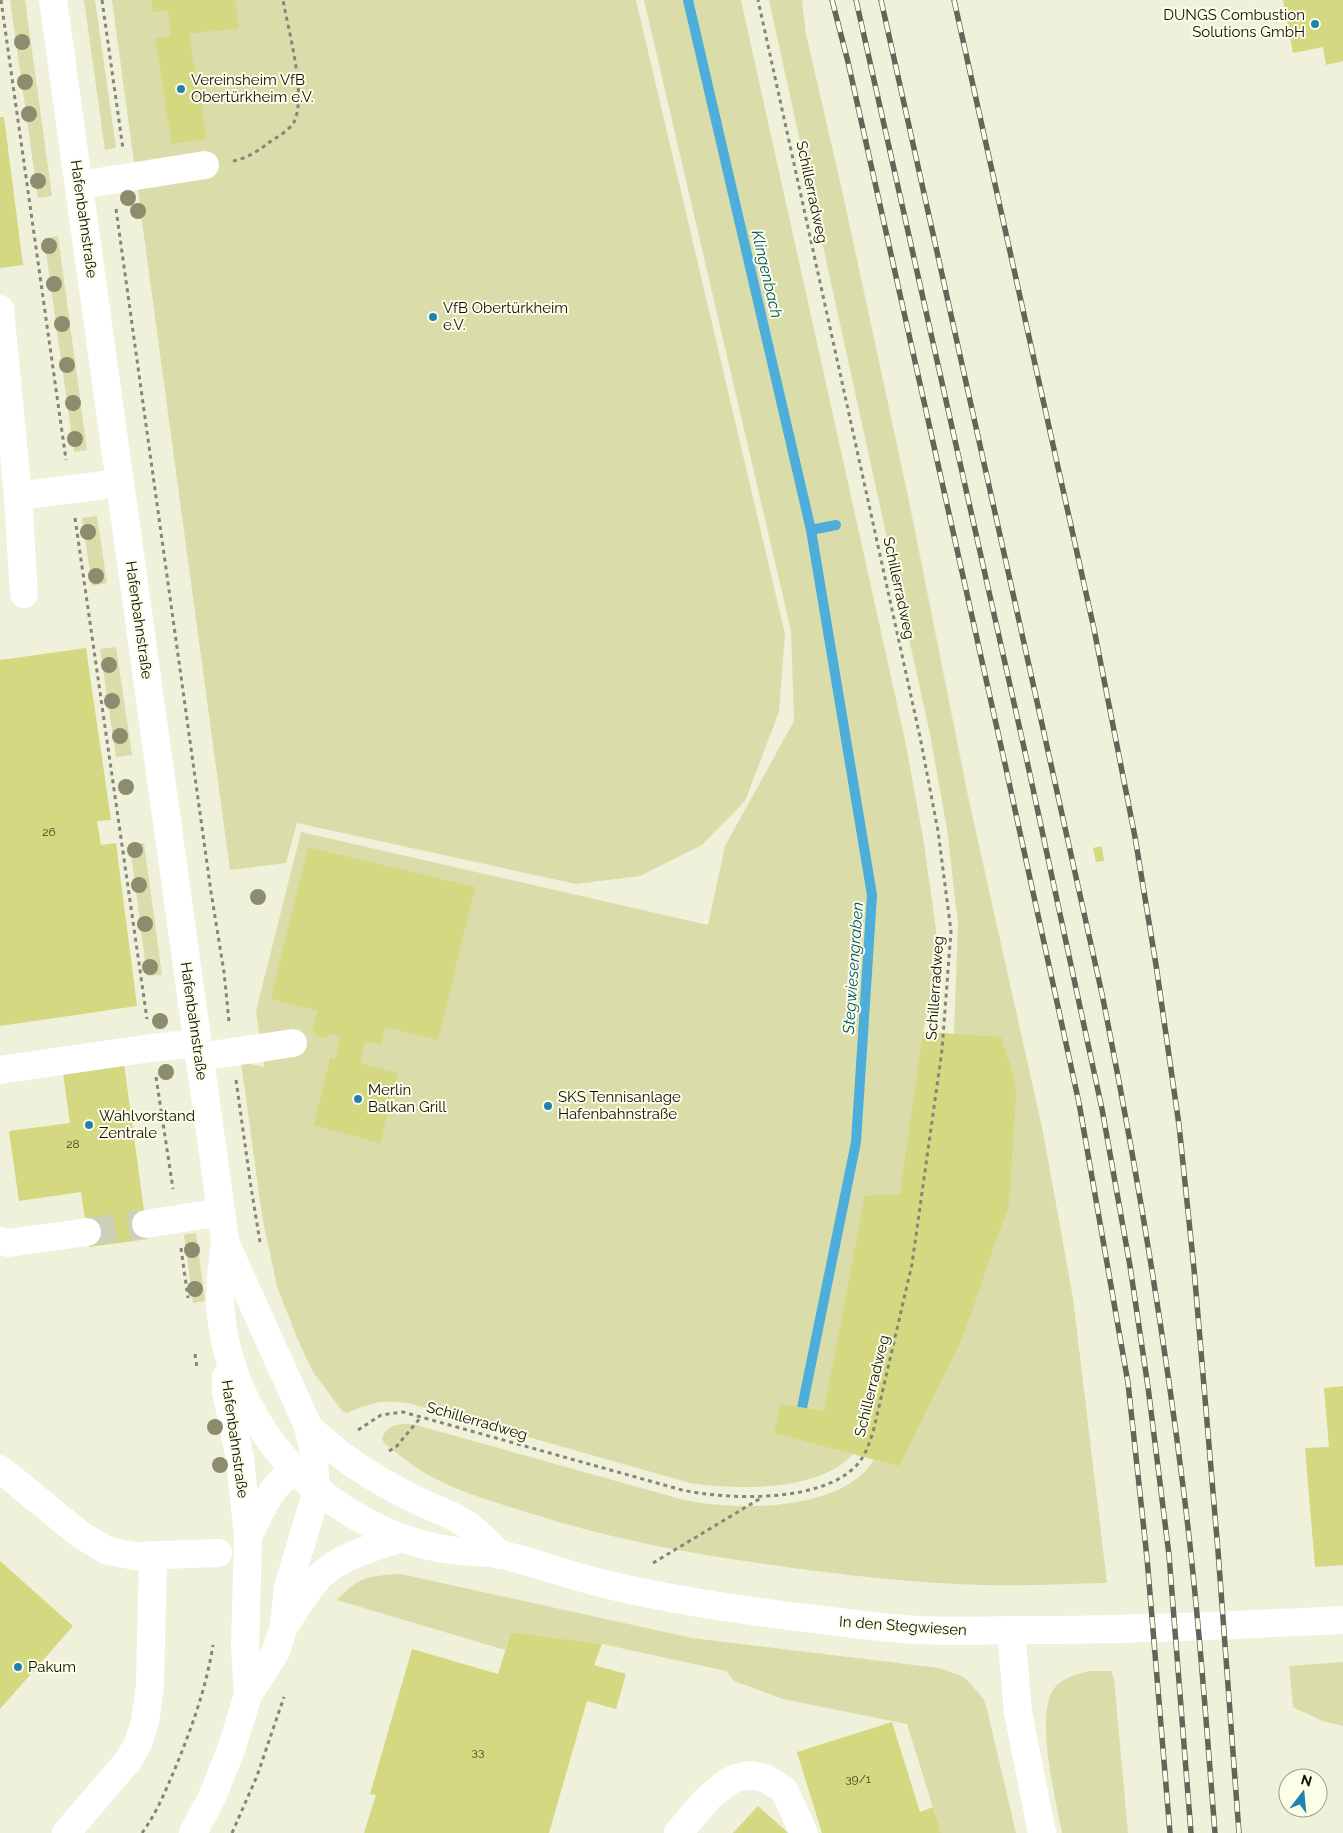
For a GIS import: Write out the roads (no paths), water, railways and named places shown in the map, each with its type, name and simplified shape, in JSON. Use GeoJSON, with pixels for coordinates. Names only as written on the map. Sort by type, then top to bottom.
{"type":"FeatureCollection","features":[{"type":"Feature","properties":{"kind":"main road","name":"Hafenbahnstraße"},"geometry":{"type":"LineString","coordinates":[[53,0],[225,1240],[220,1309],[226,1343],[240,1388],[270,1439],[308,1474]]}},
{"type":"Feature","properties":{"kind":"main road"},"geometry":{"type":"LineString","coordinates":[[80,185],[205,165]]}},
{"type":"Feature","properties":{"kind":"main road"},"geometry":{"type":"LineString","coordinates":[[0,309],[18,496],[24,594]]}},
{"type":"Feature","properties":{"kind":"main road"},"geometry":{"type":"LineString","coordinates":[[18,496],[120,483]]}},
{"type":"Feature","properties":{"kind":"main road"},"geometry":{"type":"LineString","coordinates":[[0,1070],[151,1048],[232,1053],[293,1043]]}},
{"type":"Feature","properties":{"kind":"main road"},"geometry":{"type":"LineString","coordinates":[[146,1224],[221,1212]]}},
{"type":"Feature","properties":{"kind":"main road"},"geometry":{"type":"LineString","coordinates":[[0,1241],[9,1243],[87,1232]]}},
{"type":"Feature","properties":{"kind":"main road","name":"Hafenbahnstraße"},"geometry":{"type":"LineString","coordinates":[[193,1833],[212,1797],[248,1695],[276,1651],[284,1626],[288,1587],[313,1504],[308,1474],[308,1426],[225,1240]]}},
{"type":"Feature","properties":{"kind":"main road","name":"Hafenbahnstraße"},"geometry":{"type":"LineString","coordinates":[[226,1343],[226,1391],[240,1459],[248,1536],[246,1637],[248,1695]]}},
{"type":"Feature","properties":{"kind":"main road","name":"In den Stegwiesen"},"geometry":{"type":"LineString","coordinates":[[308,1426],[336,1451],[379,1464],[417,1501],[467,1524],[500,1555]]}},
{"type":"Feature","properties":{"kind":"main road","name":"In den Stegwiesen"},"geometry":{"type":"LineString","coordinates":[[308,1474],[340,1467],[379,1464]]}},
{"type":"Feature","properties":{"kind":"main road"},"geometry":{"type":"LineString","coordinates":[[0,1469],[81,1535],[99,1547],[126,1556],[153,1557],[218,1554]]}},
{"type":"Feature","properties":{"kind":"main road","name":"Hafenbahnstraße"},"geometry":{"type":"LineString","coordinates":[[248,1536],[273,1490],[282,1479],[308,1474]]}},
{"type":"Feature","properties":{"kind":"main road","name":"In den Stegwiesen"},"geometry":{"type":"LineString","coordinates":[[308,1474],[357,1517],[402,1538],[450,1550],[500,1555],[614,1586],[670,1598],[771,1614],[913,1630],[1110,1630],[1343,1620]]}},
{"type":"Feature","properties":{"kind":"main road","name":"Hafenbahnstraße"},"geometry":{"type":"LineString","coordinates":[[284,1626],[314,1583],[325,1572],[352,1555],[402,1538]]}},
{"type":"Feature","properties":{"kind":"main road"},"geometry":{"type":"LineString","coordinates":[[66,1833],[128,1761],[138,1743],[143,1728],[150,1686],[153,1557]]}},
{"type":"Feature","properties":{"kind":"main road"},"geometry":{"type":"LineString","coordinates":[[1011,1630],[1020,1719],[1042,1833]]}},
{"type":"Feature","properties":{"kind":"main road"},"geometry":{"type":"LineString","coordinates":[[678,1833],[709,1797],[728,1782],[750,1775],[772,1781],[784,1790],[804,1833]]}},
{"type":"Feature","properties":{"kind":"waterway","name":"Klingenbach"},"geometry":{"type":"LineString","coordinates":[[688,0],[811,530],[836,525]]}},
{"type":"Feature","properties":{"kind":"waterway","name":"Stegwiesengraben"},"geometry":{"type":"LineString","coordinates":[[802,1408],[856,1142],[872,895],[811,530]]}},
{"type":"Feature","properties":{"kind":"tunnel"},"geometry":{"type":"LineString","coordinates":[[87,1232],[146,1224]]}},
{"type":"Feature","properties":{"kind":"railway"},"geometry":{"type":"LineString","coordinates":[[832,0],[848,62],[1079,1103],[1128,1383],[1147,1558],[1170,1833]]}},
{"type":"Feature","properties":{"kind":"railway"},"geometry":{"type":"LineString","coordinates":[[856,0],[1027,761],[1102,1109],[1130,1266],[1148,1387],[1169,1555],[1191,1833]]}},
{"type":"Feature","properties":{"kind":"railway"},"geometry":{"type":"LineString","coordinates":[[881,0],[1102,994],[1126,1118],[1158,1305],[1184,1494],[1198,1621],[1215,1833]]}},
{"type":"Feature","properties":{"kind":"railway"},"geometry":{"type":"LineString","coordinates":[[954,0],[1094,629],[1135,837],[1156,965],[1179,1125],[1194,1269],[1239,1833]]}},
{"type":"Feature","properties":{"kind":"place","name":"DUNGS Combustion Solutions GmbH"},"geometry":{"type":"Point","coordinates":[1315,24]}},
{"type":"Feature","properties":{"kind":"place","name":"Vereinsheim VfB Obertürkheim e.V."},"geometry":{"type":"Point","coordinates":[181,89]}},
{"type":"Feature","properties":{"kind":"place","name":"VfB Obertürkheim e.V."},"geometry":{"type":"Point","coordinates":[433,317]}},
{"type":"Feature","properties":{"kind":"place","name":"Merlin Balkan Grill"},"geometry":{"type":"Point","coordinates":[358,1099]}},
{"type":"Feature","properties":{"kind":"place","name":"SKS Tennisanlage Hafenbahnstraße"},"geometry":{"type":"Point","coordinates":[548,1106]}},
{"type":"Feature","properties":{"kind":"place","name":"Wahlvorstand Zentrale"},"geometry":{"type":"Point","coordinates":[89,1125]}},
{"type":"Feature","properties":{"kind":"place","name":"Pakum"},"geometry":{"type":"Point","coordinates":[18,1667]}}]}
